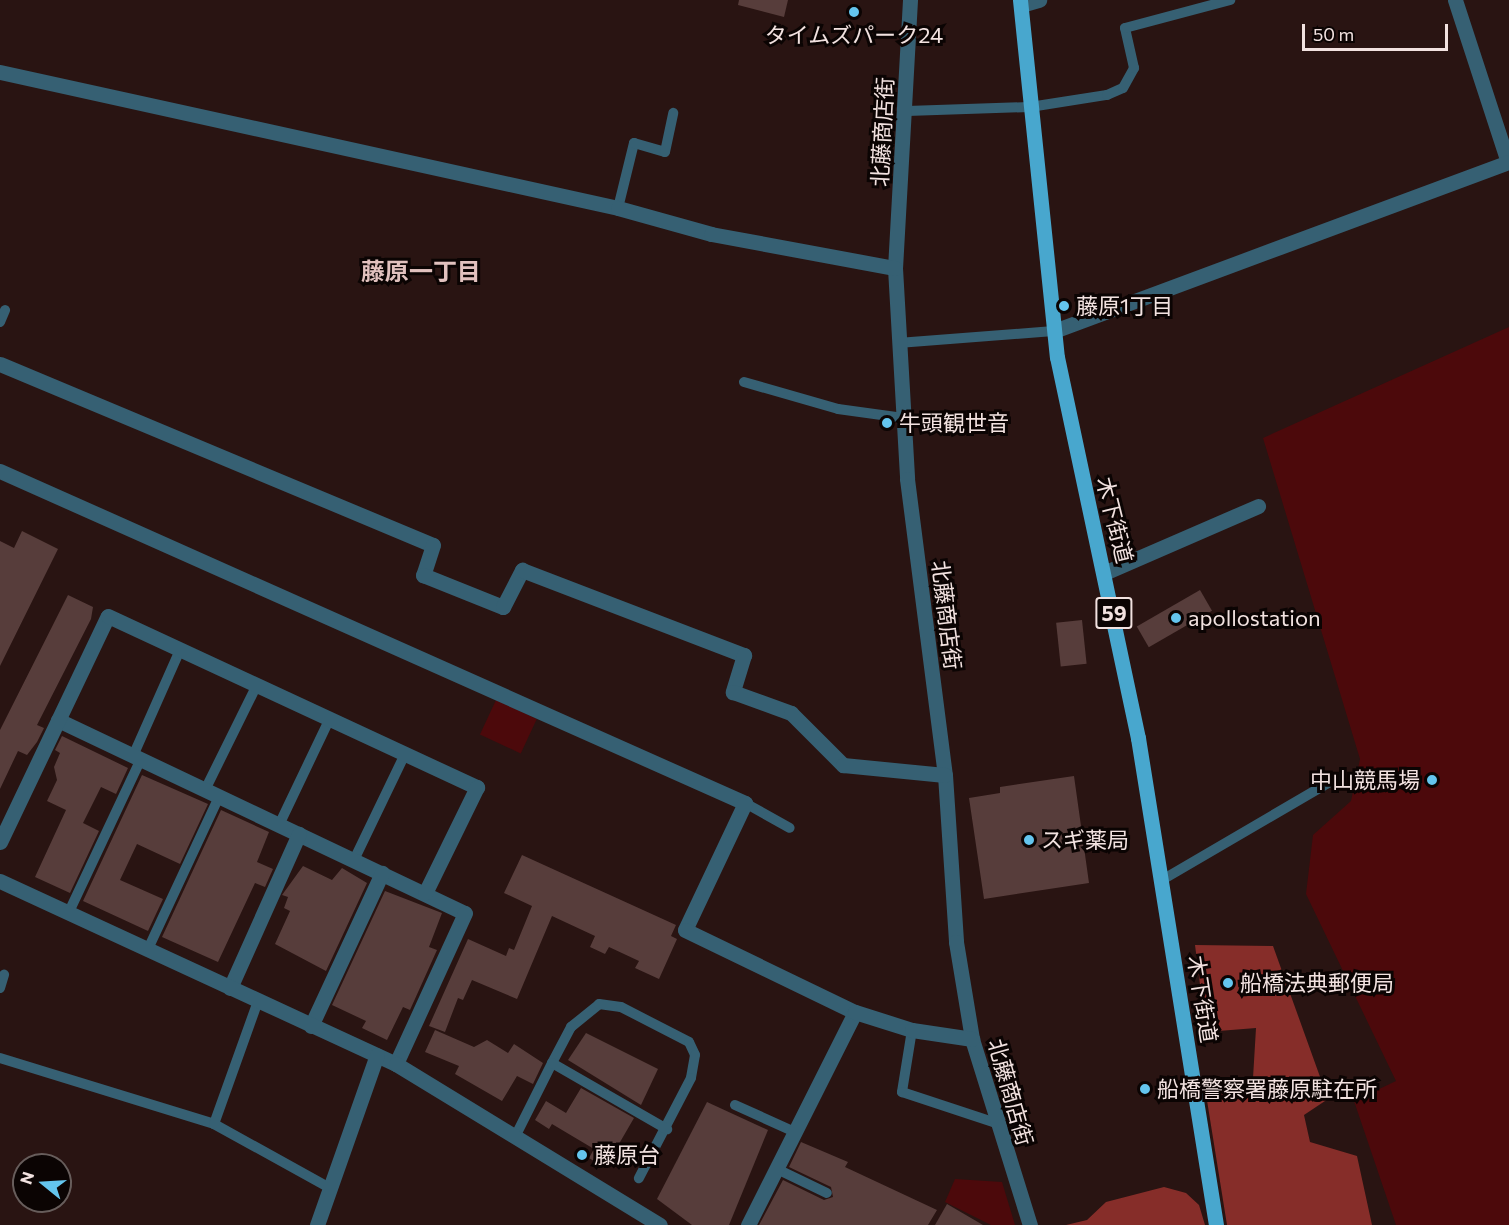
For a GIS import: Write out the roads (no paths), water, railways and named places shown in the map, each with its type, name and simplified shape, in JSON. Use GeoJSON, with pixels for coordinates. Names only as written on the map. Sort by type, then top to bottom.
{"type":"FeatureCollection","features":[{"type":"Feature","properties":{"kind":"main road","name":"木下街道"},"geometry":{"type":"LineString","coordinates":[[1021,2],[1054,331],[1104,573],[1162,879],[1216,1225]]}},
{"type":"Feature","properties":{"kind":"street","name":"北藤商店街"},"geometry":{"type":"LineString","coordinates":[[910,0],[907,111],[895,268],[903,418],[945,775],[956,942],[972,1039],[996,1123],[1030,1225]]}},
{"type":"Feature","properties":{"kind":"street"},"geometry":{"type":"LineString","coordinates":[[1021,2],[1039,0]]}},
{"type":"Feature","properties":{"kind":"street"},"geometry":{"type":"LineString","coordinates":[[1054,331],[1509,162],[1455,0]]}},
{"type":"Feature","properties":{"kind":"street"},"geometry":{"type":"LineString","coordinates":[[0,72],[618,208],[711,234],[895,268]]}},
{"type":"Feature","properties":{"kind":"street"},"geometry":{"type":"LineString","coordinates":[[0,364],[433,545],[423,574],[503,607],[522,570],[744,656],[733,692],[791,713],[843,765],[945,775]]}},
{"type":"Feature","properties":{"kind":"street"},"geometry":{"type":"LineString","coordinates":[[0,471],[712,784],[745,803],[686,930],[855,1012],[912,1030],[972,1039]]}},
{"type":"Feature","properties":{"kind":"street"},"geometry":{"type":"LineString","coordinates":[[1104,573],[1258,506]]}},
{"type":"Feature","properties":{"kind":"street"},"geometry":{"type":"LineString","coordinates":[[0,842],[108,616],[256,687],[477,787],[425,893]]}},
{"type":"Feature","properties":{"kind":"street"},"geometry":{"type":"LineString","coordinates":[[58,720],[465,913],[396,1064]]}},
{"type":"Feature","properties":{"kind":"street"},"geometry":{"type":"LineString","coordinates":[[230,988],[299,834]]}},
{"type":"Feature","properties":{"kind":"street"},"geometry":{"type":"LineString","coordinates":[[311,1026],[382,873]]}},
{"type":"Feature","properties":{"kind":"street"},"geometry":{"type":"LineString","coordinates":[[0,881],[396,1064],[517,1133],[660,1225]]}},
{"type":"Feature","properties":{"kind":"street"},"geometry":{"type":"LineString","coordinates":[[748,1225],[779,1170],[855,1012]]}},
{"type":"Feature","properties":{"kind":"street"},"geometry":{"type":"LineString","coordinates":[[317,1225],[377,1055]]}},
{"type":"Feature","properties":{"kind":"lane"},"geometry":{"type":"LineString","coordinates":[[907,111],[1030,107],[1123,88],[1134,68],[1125,28],[1230,0]]}},
{"type":"Feature","properties":{"kind":"lane"},"geometry":{"type":"LineString","coordinates":[[618,208],[634,143],[665,152],[673,113]]}},
{"type":"Feature","properties":{"kind":"lane"},"geometry":{"type":"LineString","coordinates":[[0,322],[5,310]]}},
{"type":"Feature","properties":{"kind":"lane"},"geometry":{"type":"LineString","coordinates":[[898,343],[1054,331]]}},
{"type":"Feature","properties":{"kind":"lane"},"geometry":{"type":"LineString","coordinates":[[744,382],[838,409],[903,418]]}},
{"type":"Feature","properties":{"kind":"lane"},"geometry":{"type":"LineString","coordinates":[[68,914],[137,757],[180,650]]}},
{"type":"Feature","properties":{"kind":"lane"},"geometry":{"type":"LineString","coordinates":[[148,950],[256,687]]}},
{"type":"Feature","properties":{"kind":"lane"},"geometry":{"type":"LineString","coordinates":[[279,825],[329,720]]}},
{"type":"Feature","properties":{"kind":"lane"},"geometry":{"type":"LineString","coordinates":[[354,860],[405,754]]}},
{"type":"Feature","properties":{"kind":"lane"},"geometry":{"type":"LineString","coordinates":[[1162,879],[1338,777]]}},
{"type":"Feature","properties":{"kind":"lane"},"geometry":{"type":"LineString","coordinates":[[745,803],[790,828]]}},
{"type":"Feature","properties":{"kind":"lane"},"geometry":{"type":"LineString","coordinates":[[0,988],[4,975]]}},
{"type":"Feature","properties":{"kind":"lane"},"geometry":{"type":"LineString","coordinates":[[214,1124],[258,1001]]}},
{"type":"Feature","properties":{"kind":"lane"},"geometry":{"type":"LineString","coordinates":[[517,1133],[571,1026],[599,1004],[621,1007],[673,1030],[695,1055],[691,1078],[667,1129],[639,1178]]}},
{"type":"Feature","properties":{"kind":"lane"},"geometry":{"type":"LineString","coordinates":[[912,1030],[902,1092],[996,1123]]}},
{"type":"Feature","properties":{"kind":"lane"},"geometry":{"type":"LineString","coordinates":[[0,1058],[214,1124],[330,1188]]}},
{"type":"Feature","properties":{"kind":"lane"},"geometry":{"type":"LineString","coordinates":[[552,1063],[667,1129]]}},
{"type":"Feature","properties":{"kind":"lane"},"geometry":{"type":"LineString","coordinates":[[735,1105],[797,1133]]}},
{"type":"Feature","properties":{"kind":"lane"},"geometry":{"type":"LineString","coordinates":[[779,1170],[827,1193]]}},
{"type":"Feature","properties":{"kind":"place","name":"タイムズパーク24"},"geometry":{"type":"Point","coordinates":[854,12]}},
{"type":"Feature","properties":{"kind":"place","name":"藤原1丁目"},"geometry":{"type":"Point","coordinates":[1064,306]}},
{"type":"Feature","properties":{"kind":"place","name":"牛頭観世音"},"geometry":{"type":"Point","coordinates":[887,423]}},
{"type":"Feature","properties":{"kind":"place","name":"apollostation"},"geometry":{"type":"Point","coordinates":[1176,618]}},
{"type":"Feature","properties":{"kind":"place","name":"中山競馬場"},"geometry":{"type":"Point","coordinates":[1432,780]}},
{"type":"Feature","properties":{"kind":"place","name":"スギ薬局"},"geometry":{"type":"Point","coordinates":[1029,840]}},
{"type":"Feature","properties":{"kind":"place","name":"船橋法典郵便局"},"geometry":{"type":"Point","coordinates":[1228,983]}},
{"type":"Feature","properties":{"kind":"place","name":"船橋警察署藤原駐在所"},"geometry":{"type":"Point","coordinates":[1145,1089]}},
{"type":"Feature","properties":{"kind":"place","name":"藤原台"},"geometry":{"type":"Point","coordinates":[582,1155]}},
{"type":"Feature","properties":{"kind":"district","name":"藤原一丁目"},"geometry":{"type":"Point","coordinates":[421,271]}}]}
